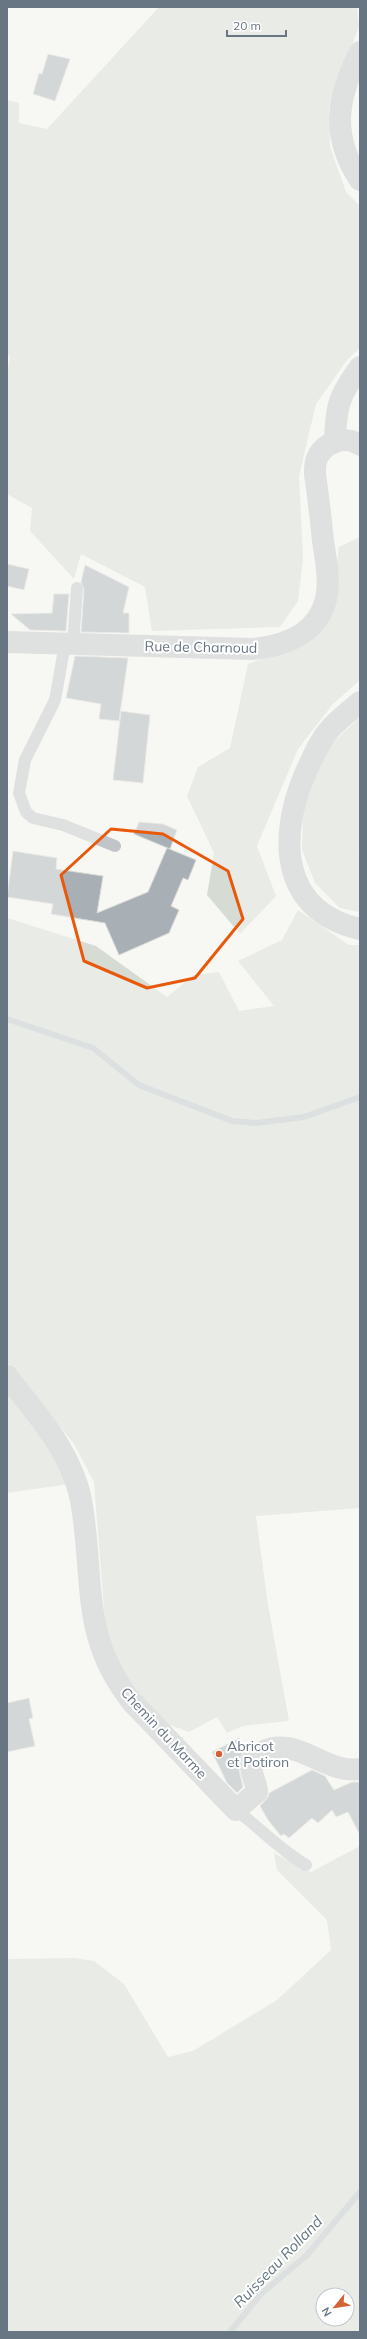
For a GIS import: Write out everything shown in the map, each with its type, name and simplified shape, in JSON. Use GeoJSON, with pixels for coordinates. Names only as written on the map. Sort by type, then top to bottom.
{"type":"FeatureCollection","features":[{"type":"Feature","properties":{"kind":"street"},"geometry":{"type":"LineString","coordinates":[[360,52],[340,106],[339,121],[342,140],[360,180]]}},
{"type":"Feature","properties":{"kind":"street"},"geometry":{"type":"LineString","coordinates":[[360,367],[340,399],[336,411],[335,441],[348,440],[360,445]]}},
{"type":"Feature","properties":{"kind":"street","name":"Rue de Charnoud"},"geometry":{"type":"LineString","coordinates":[[7,642],[253,649],[270,648],[288,642],[305,632],[320,614],[326,599],[327,582],[315,474],[316,460],[325,448],[335,441]]}},
{"type":"Feature","properties":{"kind":"street"},"geometry":{"type":"LineString","coordinates":[[360,702],[330,729],[319,746],[298,791],[288,842],[289,859],[294,876],[304,894],[316,907],[332,919],[360,929]]}},
{"type":"Feature","properties":{"kind":"street","name":"Chemin du Marme"},"geometry":{"type":"LineString","coordinates":[[7,1376],[54,1436],[69,1462],[78,1486],[83,1512],[95,1631],[106,1662],[117,1683],[132,1702],[236,1810]]}},
{"type":"Feature","properties":{"kind":"street"},"geometry":{"type":"LineString","coordinates":[[236,1810],[257,1792],[251,1767],[252,1761],[257,1755],[266,1750],[287,1747],[344,1769],[360,1769]]}},
{"type":"Feature","properties":{"kind":"lane"},"geometry":{"type":"LineString","coordinates":[[77,588],[69,644],[55,700],[25,760],[19,794],[26,812],[33,818],[63,825],[115,846]]}},
{"type":"Feature","properties":{"kind":"lane"},"geometry":{"type":"LineString","coordinates":[[236,1810],[258,1826],[285,1853],[306,1865]]}},
{"type":"Feature","properties":{"kind":"highlighted area"},"geometry":{"type":"Polygon","coordinates":[[[111,829],[163,834],[228,871],[243,919],[195,978],[147,988],[84,961],[61,875],[111,829]]]}},
{"type":"Feature","properties":{"kind":"shaded area"},"geometry":{"type":"Polygon","coordinates":[[[159,7],[357,7],[359,26],[329,108],[330,147],[346,192],[360,206],[360,348],[347,360],[316,404],[299,476],[303,559],[298,601],[280,627],[152,631],[145,587],[81,554],[74,579],[30,531],[32,508],[7,494],[7,375],[10,357],[7,353],[7,100],[19,103],[19,123],[47,129],[159,7]]]}},
{"type":"Feature","properties":{"kind":"shaded area"},"geometry":{"type":"Polygon","coordinates":[[[360,537],[360,680],[332,705],[298,749],[257,846],[276,896],[240,934],[207,895],[214,853],[187,796],[198,767],[230,748],[248,664],[306,642],[330,619],[339,547],[360,537]]]}},
{"type":"Feature","properties":{"kind":"shaded area"},"geometry":{"type":"Polygon","coordinates":[[[360,717],[360,845],[358,852],[360,852],[360,912],[340,908],[315,883],[302,850],[303,802],[329,746],[360,717]]]}},
{"type":"Feature","properties":{"kind":"shaded area"},"geometry":{"type":"Polygon","coordinates":[[[298,910],[349,945],[360,945],[360,1508],[256,1516],[268,1605],[289,1721],[243,1726],[227,1733],[217,1717],[189,1732],[164,1723],[153,1713],[121,1668],[106,1634],[94,1482],[74,1444],[7,1362],[7,918],[96,946],[167,997],[194,975],[219,972],[239,1011],[274,1006],[238,961],[282,940],[298,910]]]}},
{"type":"Feature","properties":{"kind":"shaded area"},"geometry":{"type":"Polygon","coordinates":[[[7,1385],[51,1443],[69,1484],[7,1493],[7,1385]]]}},
{"type":"Feature","properties":{"kind":"shaded area"},"geometry":{"type":"Polygon","coordinates":[[[360,1846],[360,2332],[7,2332],[7,1959],[74,1958],[94,1961],[124,1984],[168,2057],[193,2051],[277,2000],[331,1950],[327,1920],[277,1870],[274,1853],[311,1872],[360,1846]]]}},
{"type":"Feature","properties":{"kind":"building"},"geometry":{"type":"Polygon","coordinates":[[[48,54],[70,59],[55,101],[33,94],[39,73],[42,74],[48,54]]]}},
{"type":"Feature","properties":{"kind":"building"},"geometry":{"type":"Polygon","coordinates":[[[7,564],[29,569],[24,590],[7,586],[7,564]]]}},
{"type":"Feature","properties":{"kind":"building"},"geometry":{"type":"Polygon","coordinates":[[[85,565],[129,587],[123,613],[129,613],[129,633],[81,632],[84,589],[81,582],[85,565]]]}},
{"type":"Feature","properties":{"kind":"building"},"geometry":{"type":"Polygon","coordinates":[[[54,594],[69,594],[66,631],[30,630],[11,614],[52,613],[54,594]]]}},
{"type":"Feature","properties":{"kind":"building"},"geometry":{"type":"Polygon","coordinates":[[[75,656],[128,658],[119,721],[99,719],[101,704],[66,698],[75,656]]]}},
{"type":"Feature","properties":{"kind":"building"},"geometry":{"type":"Polygon","coordinates":[[[121,711],[150,715],[143,783],[113,780],[121,711]]]}},
{"type":"Feature","properties":{"kind":"building"},"geometry":{"type":"Polygon","coordinates":[[[139,822],[163,824],[177,830],[170,849],[134,834],[139,822]]]}},
{"type":"Feature","properties":{"kind":"building"},"geometry":{"type":"Polygon","coordinates":[[[167,848],[196,860],[188,880],[183,878],[171,906],[179,910],[169,933],[119,955],[105,923],[51,914],[53,904],[7,897],[13,851],[57,858],[56,869],[103,876],[97,913],[148,892],[167,848]]]}},
{"type":"Feature","properties":{"kind":"building"},"geometry":{"type":"Polygon","coordinates":[[[29,1698],[33,1718],[29,1719],[35,1746],[7,1752],[7,1703],[29,1698]]]}},
{"type":"Feature","properties":{"kind":"building"},"geometry":{"type":"Polygon","coordinates":[[[239,1738],[243,1751],[238,1765],[243,1787],[237,1793],[227,1783],[212,1752],[239,1738]]]}},
{"type":"Feature","properties":{"kind":"building"},"geometry":{"type":"Polygon","coordinates":[[[312,1770],[325,1776],[334,1790],[352,1782],[360,1782],[360,1835],[348,1812],[336,1817],[332,1810],[318,1823],[312,1818],[289,1838],[284,1834],[281,1836],[268,1820],[260,1806],[268,1797],[269,1793],[312,1770]]]}},
{"type":"Feature","properties":{"kind":"waterway"},"geometry":{"type":"LineString","coordinates":[[7,1019],[93,1048],[139,1085],[232,1121],[256,1123],[304,1117],[360,1097]]}},
{"type":"Feature","properties":{"kind":"waterway","name":"Ruisseau Rolland"},"geometry":{"type":"LineString","coordinates":[[230,2332],[261,2294],[307,2255],[360,2192]]}},
{"type":"Feature","properties":{"kind":"place","name":"Abricot et Potiron"},"geometry":{"type":"Point","coordinates":[219,1754]}}]}
